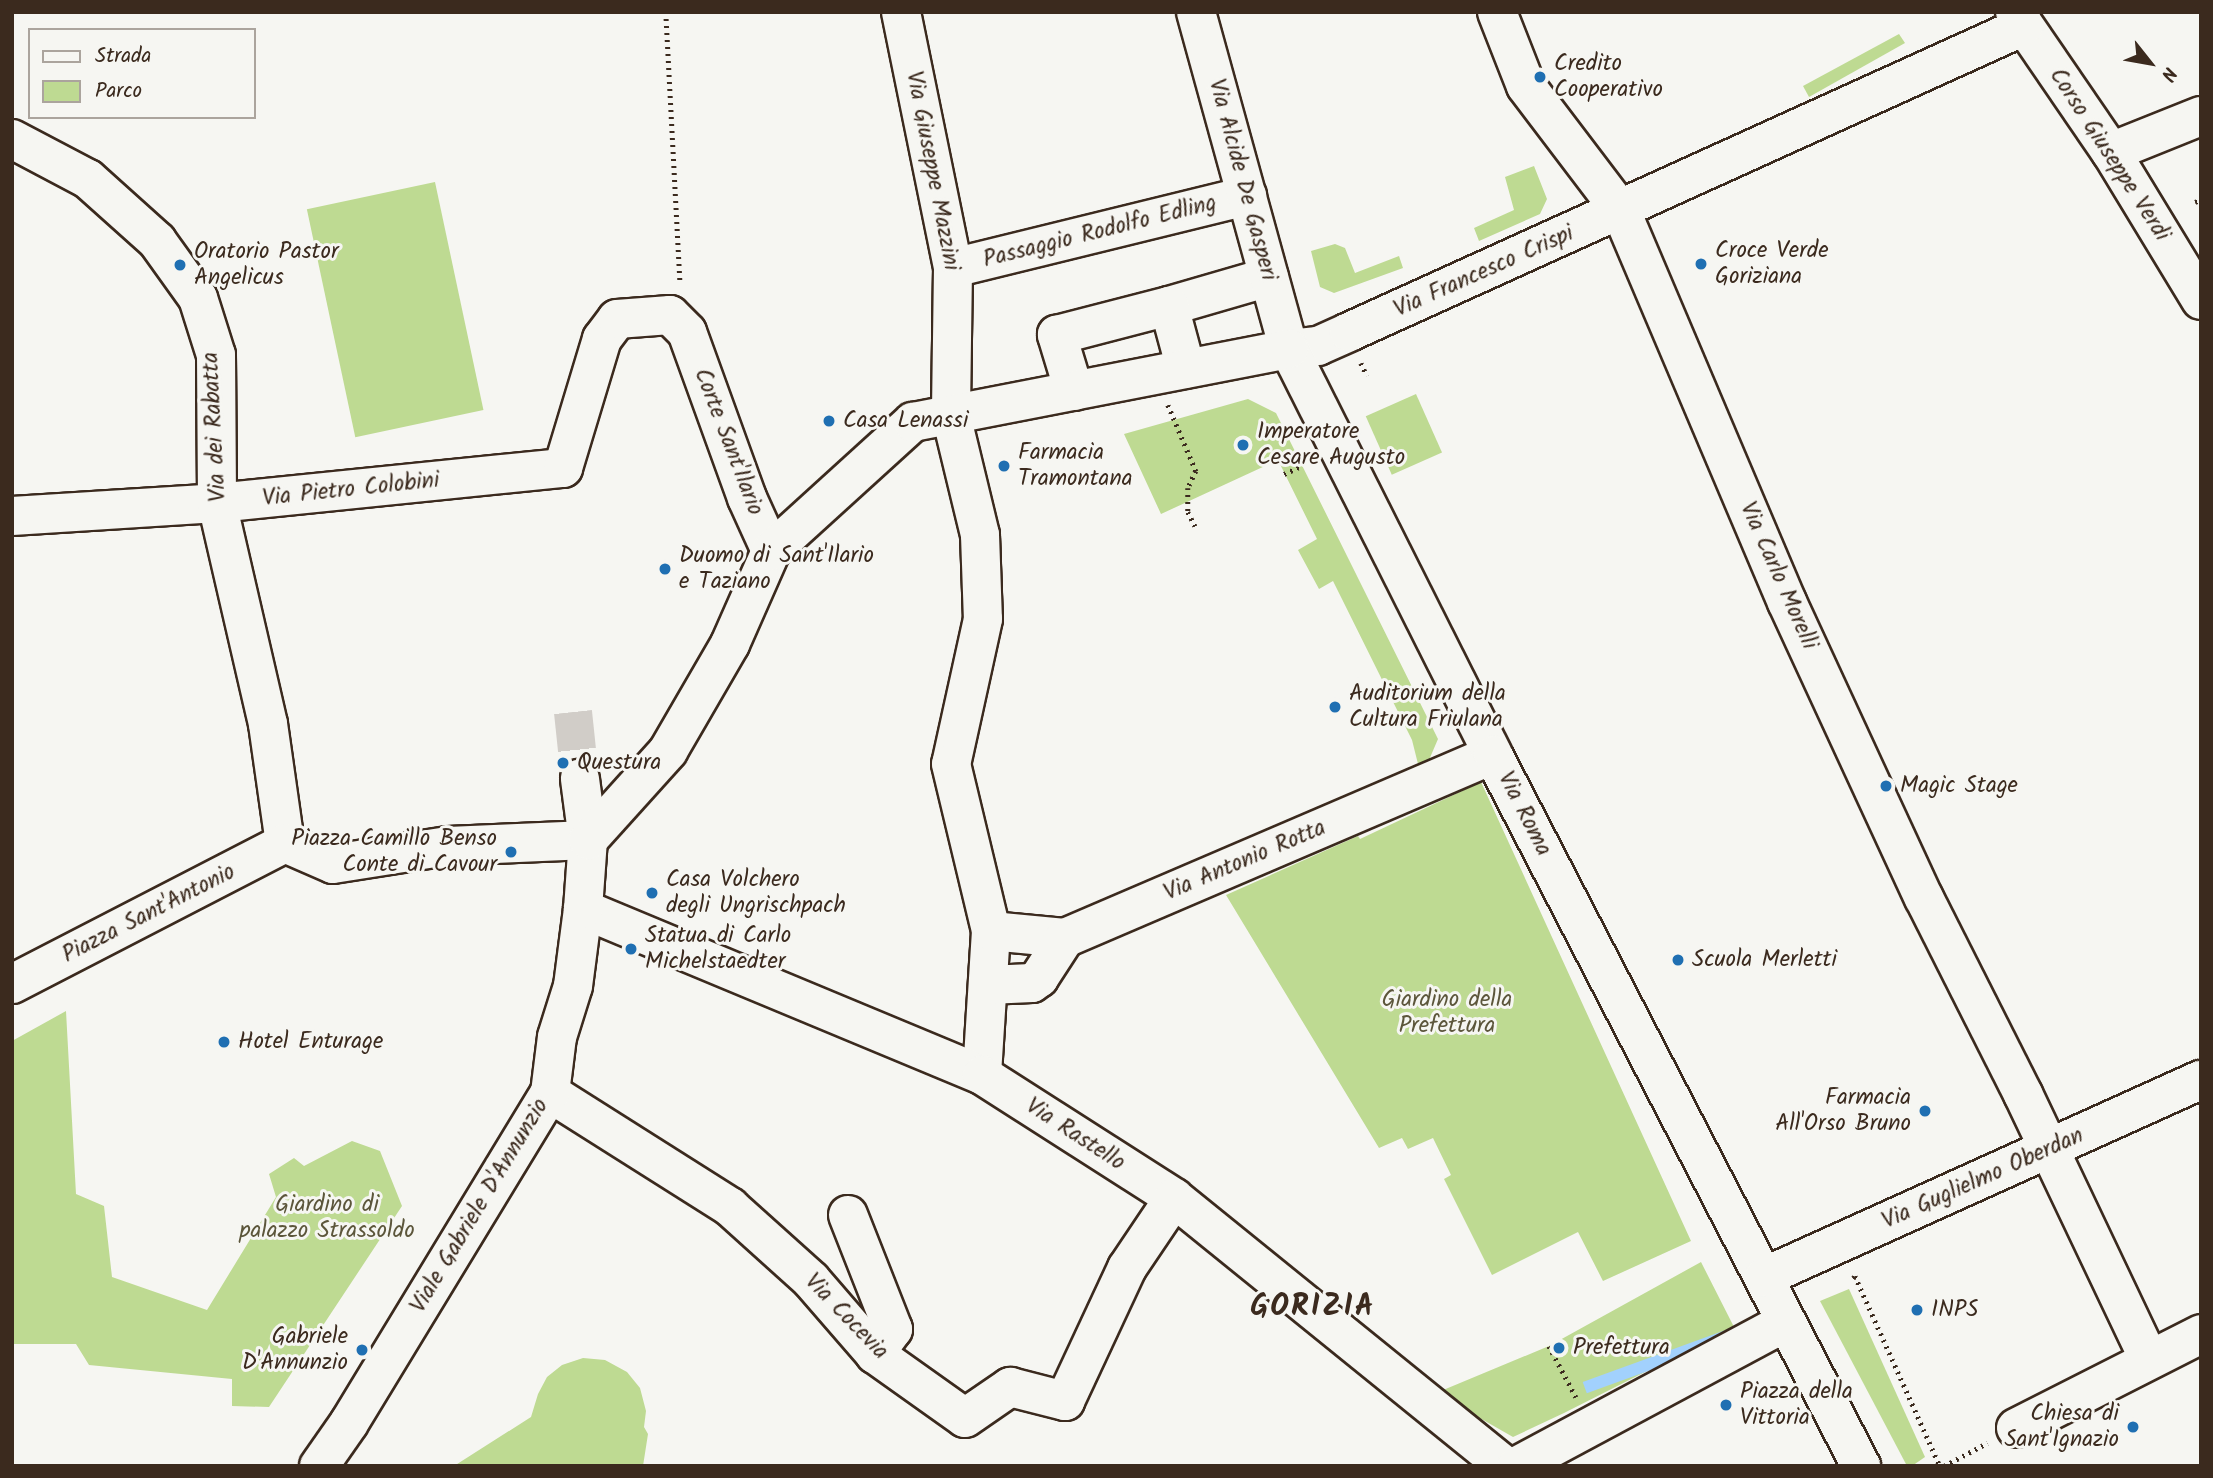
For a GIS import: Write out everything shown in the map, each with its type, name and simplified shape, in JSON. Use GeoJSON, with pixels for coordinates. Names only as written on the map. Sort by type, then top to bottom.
{"type":"FeatureCollection","features":[{"type":"Feature","properties":{"kind":"street","name":"Via Giuseppe Mazzini"},"geometry":{"type":"LineString","coordinates":[[901,12],[953,268],[951,415],[980,535],[983,619],[951,764],[991,931],[982,1075]]}},
{"type":"Feature","properties":{"kind":"street","name":"Via Alcide De Gasperi"},"geometry":{"type":"LineString","coordinates":[[1196,12],[1289,349]]}},
{"type":"Feature","properties":{"kind":"street","name":"Via Carlo Morelli"},"geometry":{"type":"LineString","coordinates":[[1497,12],[1525,86],[1621,211],[1793,614],[1924,898],[2149,1359]]}},
{"type":"Feature","properties":{"kind":"street","name":"Via Francesco Crispi"},"geometry":{"type":"LineString","coordinates":[[771,551],[913,422],[1289,349],[1318,346],[1621,211],[2019,19]]}},
{"type":"Feature","properties":{"kind":"street","name":"Corso Giuseppe Verdi"},"geometry":{"type":"LineString","coordinates":[[2019,19],[2111,152],[2201,300]]}},
{"type":"Feature","properties":{"kind":"street"},"geometry":{"type":"LineString","coordinates":[[2111,152],[2201,116]]}},
{"type":"Feature","properties":{"kind":"street","name":"Via dei Rabatta"},"geometry":{"type":"LineString","coordinates":[[12,139],[88,179],[157,241],[198,298],[216,355],[217,503],[268,724],[285,843]]}},
{"type":"Feature","properties":{"kind":"street","name":"Passaggio Rodolfo Edling"},"geometry":{"type":"LineString","coordinates":[[953,268],[1247,196]]}},
{"type":"Feature","properties":{"kind":"street"},"geometry":{"type":"LineString","coordinates":[[1074,391],[1057,335],[1269,277]]}},
{"type":"Feature","properties":{"kind":"street"},"geometry":{"type":"LineString","coordinates":[[1169,306],[1170,372]]}},
{"type":"Feature","properties":{"kind":"street","name":"Via Pietro Colobini"},"geometry":{"type":"LineString","coordinates":[[12,516],[217,503],[564,468],[602,339],[617,319],[670,315],[687,332]]}},
{"type":"Feature","properties":{"kind":"street","name":"Corte Sant'Ilario"},"geometry":{"type":"LineString","coordinates":[[687,332],[747,498],[771,551]]}},
{"type":"Feature","properties":{"kind":"street","name":"Via Roma"},"geometry":{"type":"LineString","coordinates":[[1289,349],[1493,755],[1764,1277]]}},
{"type":"Feature","properties":{"kind":"street"},"geometry":{"type":"LineString","coordinates":[[285,843],[332,864],[448,846],[588,840],[668,751],[730,644],[771,551]]}},
{"type":"Feature","properties":{"kind":"street","name":"Via Antonio Rotta"},"geometry":{"type":"LineString","coordinates":[[991,931],[1065,938],[1493,755]]}},
{"type":"Feature","properties":{"kind":"street"},"geometry":{"type":"LineString","coordinates":[[580,779],[588,840]]}},
{"type":"Feature","properties":{"kind":"street","name":"Viale Gabriele D'Annunzio"},"geometry":{"type":"LineString","coordinates":[[319,1466],[349,1423],[550,1093],[558,1037],[573,986],[588,840]]}},
{"type":"Feature","properties":{"kind":"street","name":"Piazza Sant'Antonio"},"geometry":{"type":"LineString","coordinates":[[12,984],[285,843]]}},
{"type":"Feature","properties":{"kind":"street","name":"Via Rastello"},"geometry":{"type":"LineString","coordinates":[[583,909],[982,1075],[1174,1198],[1505,1466]]}},
{"type":"Feature","properties":{"kind":"street"},"geometry":{"type":"LineString","coordinates":[[988,985],[1032,983],[1039,978],[1065,938]]}},
{"type":"Feature","properties":{"kind":"street","name":"Via Guglielmo Oberdan"},"geometry":{"type":"LineString","coordinates":[[1764,1277],[2201,1080]]}},
{"type":"Feature","properties":{"kind":"street","name":"Via Cocevia"},"geometry":{"type":"LineString","coordinates":[[550,1093],[730,1207],[811,1280],[875,1354],[965,1418],[1010,1387],[1065,1401],[1127,1268],[1174,1198]]}},
{"type":"Feature","properties":{"kind":"street","name":"Via Cocevia"},"geometry":{"type":"LineString","coordinates":[[848,1215],[893,1329],[875,1354]]}},
{"type":"Feature","properties":{"kind":"street"},"geometry":{"type":"LineString","coordinates":[[1764,1277],[1861,1466]]}},
{"type":"Feature","properties":{"kind":"street"},"geometry":{"type":"LineString","coordinates":[[1517,1466],[1786,1322]]}},
{"type":"Feature","properties":{"kind":"street"},"geometry":{"type":"LineString","coordinates":[[2015,1429],[2201,1334]]}},
{"type":"Feature","properties":{"kind":"path"},"geometry":{"type":"LineString","coordinates":[[666,12],[681,289],[687,332]]}},
{"type":"Feature","properties":{"kind":"path"},"geometry":{"type":"LineString","coordinates":[[1170,372],[1196,471],[1188,488],[1188,512],[1195,526]]}},
{"type":"Feature","properties":{"kind":"path"},"geometry":{"type":"LineString","coordinates":[[1284,474],[1301,466]]}},
{"type":"Feature","properties":{"kind":"path"},"geometry":{"type":"LineString","coordinates":[[1844,1282],[1855,1276],[1942,1466],[2015,1429]]}},
{"type":"Feature","properties":{"kind":"path"},"geometry":{"type":"LineString","coordinates":[[1549,1346],[1591,1425]]}},
{"type":"Feature","properties":{"kind":"green space"},"geometry":{"type":"Polygon","coordinates":[[[1899,34],[1905,43],[1809,97],[1803,86],[1899,34]]]}},
{"type":"Feature","properties":{"kind":"green space"},"geometry":{"type":"Polygon","coordinates":[[[1534,166],[1547,199],[1540,214],[1479,241],[1474,228],[1514,210],[1505,177],[1534,166]]]}},
{"type":"Feature","properties":{"kind":"green space"},"geometry":{"type":"Polygon","coordinates":[[[435,182],[483,410],[355,437],[307,209],[435,182]]]}},
{"type":"Feature","properties":{"kind":"green space"},"geometry":{"type":"Polygon","coordinates":[[[1335,244],[1345,248],[1355,273],[1399,256],[1403,268],[1334,293],[1320,287],[1311,251],[1335,244]]]}},
{"type":"Feature","properties":{"kind":"green space"},"geometry":{"type":"Polygon","coordinates":[[[1416,394],[1442,452],[1392,475],[1366,416],[1416,394]]]}},
{"type":"Feature","properties":{"kind":"green space"},"geometry":{"type":"Polygon","coordinates":[[[1248,399],[1276,413],[1438,739],[1429,760],[1418,764],[1412,740],[1333,581],[1319,589],[1298,550],[1317,539],[1278,460],[1161,514],[1124,434],[1248,399]]]}},
{"type":"Feature","properties":{"kind":"green space","name":"Giardino della Prefettura"},"geometry":{"type":"Polygon","coordinates":[[[1481,782],[1691,1241],[1603,1281],[1578,1232],[1492,1275],[1444,1179],[1451,1175],[1433,1138],[1408,1149],[1402,1138],[1379,1148],[1226,895],[1358,836],[1360,839],[1481,782]]]}},
{"type":"Feature","properties":{"kind":"green space","name":"Giardino di palazzo Strassoldo"},"geometry":{"type":"Polygon","coordinates":[[[66,1011],[76,1194],[104,1206],[112,1277],[207,1310],[276,1197],[269,1174],[294,1158],[304,1166],[352,1141],[380,1151],[402,1206],[269,1407],[232,1406],[232,1379],[89,1365],[76,1344],[12,1344],[12,1041],[66,1011]]]}},
{"type":"Feature","properties":{"kind":"green space"},"geometry":{"type":"Polygon","coordinates":[[[1701,1262],[1734,1327],[1564,1413],[1513,1437],[1436,1393],[1549,1346],[1701,1262]]]}},
{"type":"Feature","properties":{"kind":"green space"},"geometry":{"type":"Polygon","coordinates":[[[1849,1289],[1925,1457],[1912,1466],[1907,1466],[1820,1301],[1849,1289]]]}},
{"type":"Feature","properties":{"kind":"green space"},"geometry":{"type":"Polygon","coordinates":[[[583,1358],[605,1360],[627,1372],[640,1388],[646,1411],[644,1427],[648,1434],[643,1466],[454,1466],[531,1417],[547,1377],[562,1365],[583,1358]]]}},
{"type":"Feature","properties":{"kind":"water"},"geometry":{"type":"Polygon","coordinates":[[[1734,1327],[1738,1338],[1587,1393],[1583,1382],[1734,1327]]]}},
{"type":"Feature","properties":{"kind":"tunnel"},"geometry":{"type":"LineString","coordinates":[[573,712],[580,779]]}},
{"type":"Feature","properties":{"kind":"place","name":"Credito Cooperativo"},"geometry":{"type":"Point","coordinates":[1540,77]}},
{"type":"Feature","properties":{"kind":"place","name":"Croce Verde Goriziana"},"geometry":{"type":"Point","coordinates":[1701,264]}},
{"type":"Feature","properties":{"kind":"place","name":"Oratorio Pastor Angelicus"},"geometry":{"type":"Point","coordinates":[180,265]}},
{"type":"Feature","properties":{"kind":"place","name":"Casa Lenassi"},"geometry":{"type":"Point","coordinates":[829,421]}},
{"type":"Feature","properties":{"kind":"place","name":"Imperatore Cesare Augusto"},"geometry":{"type":"Point","coordinates":[1243,445]}},
{"type":"Feature","properties":{"kind":"place","name":"Farmacia Tramontana"},"geometry":{"type":"Point","coordinates":[1004,466]}},
{"type":"Feature","properties":{"kind":"place","name":"Duomo di Sant'Ilario e Taziano"},"geometry":{"type":"Point","coordinates":[665,569]}},
{"type":"Feature","properties":{"kind":"place","name":"Auditorium della Cultura Friulana"},"geometry":{"type":"Point","coordinates":[1335,707]}},
{"type":"Feature","properties":{"kind":"place","name":"Questura"},"geometry":{"type":"Point","coordinates":[563,763]}},
{"type":"Feature","properties":{"kind":"place","name":"Magic Stage"},"geometry":{"type":"Point","coordinates":[1886,786]}},
{"type":"Feature","properties":{"kind":"place","name":"Piazza Camillo Benso Conte di Cavour"},"geometry":{"type":"Point","coordinates":[511,852]}},
{"type":"Feature","properties":{"kind":"place","name":"Casa Volchero degli Ungrischpach"},"geometry":{"type":"Point","coordinates":[652,893]}},
{"type":"Feature","properties":{"kind":"place","name":"Statua di Carlo Michelstaedter"},"geometry":{"type":"Point","coordinates":[631,949]}},
{"type":"Feature","properties":{"kind":"place","name":"Scuola Merletti"},"geometry":{"type":"Point","coordinates":[1678,960]}},
{"type":"Feature","properties":{"kind":"place","name":"Hotel Enturage"},"geometry":{"type":"Point","coordinates":[224,1042]}},
{"type":"Feature","properties":{"kind":"place","name":"Farmacia All'Orso Bruno"},"geometry":{"type":"Point","coordinates":[1925,1111]}},
{"type":"Feature","properties":{"kind":"place","name":"INPS"},"geometry":{"type":"Point","coordinates":[1917,1310]}},
{"type":"Feature","properties":{"kind":"place","name":"Prefettura"},"geometry":{"type":"Point","coordinates":[1559,1348]}},
{"type":"Feature","properties":{"kind":"place","name":"Gabriele D'Annunzio"},"geometry":{"type":"Point","coordinates":[362,1350]}},
{"type":"Feature","properties":{"kind":"place","name":"Piazza della Vittoria"},"geometry":{"type":"Point","coordinates":[1726,1405]}},
{"type":"Feature","properties":{"kind":"place","name":"Chiesa di Sant'Ignazio"},"geometry":{"type":"Point","coordinates":[2133,1427]}},
{"type":"Feature","properties":{"kind":"district","name":"GORIZIA"},"geometry":{"type":"Point","coordinates":[1313,1307]}}]}
